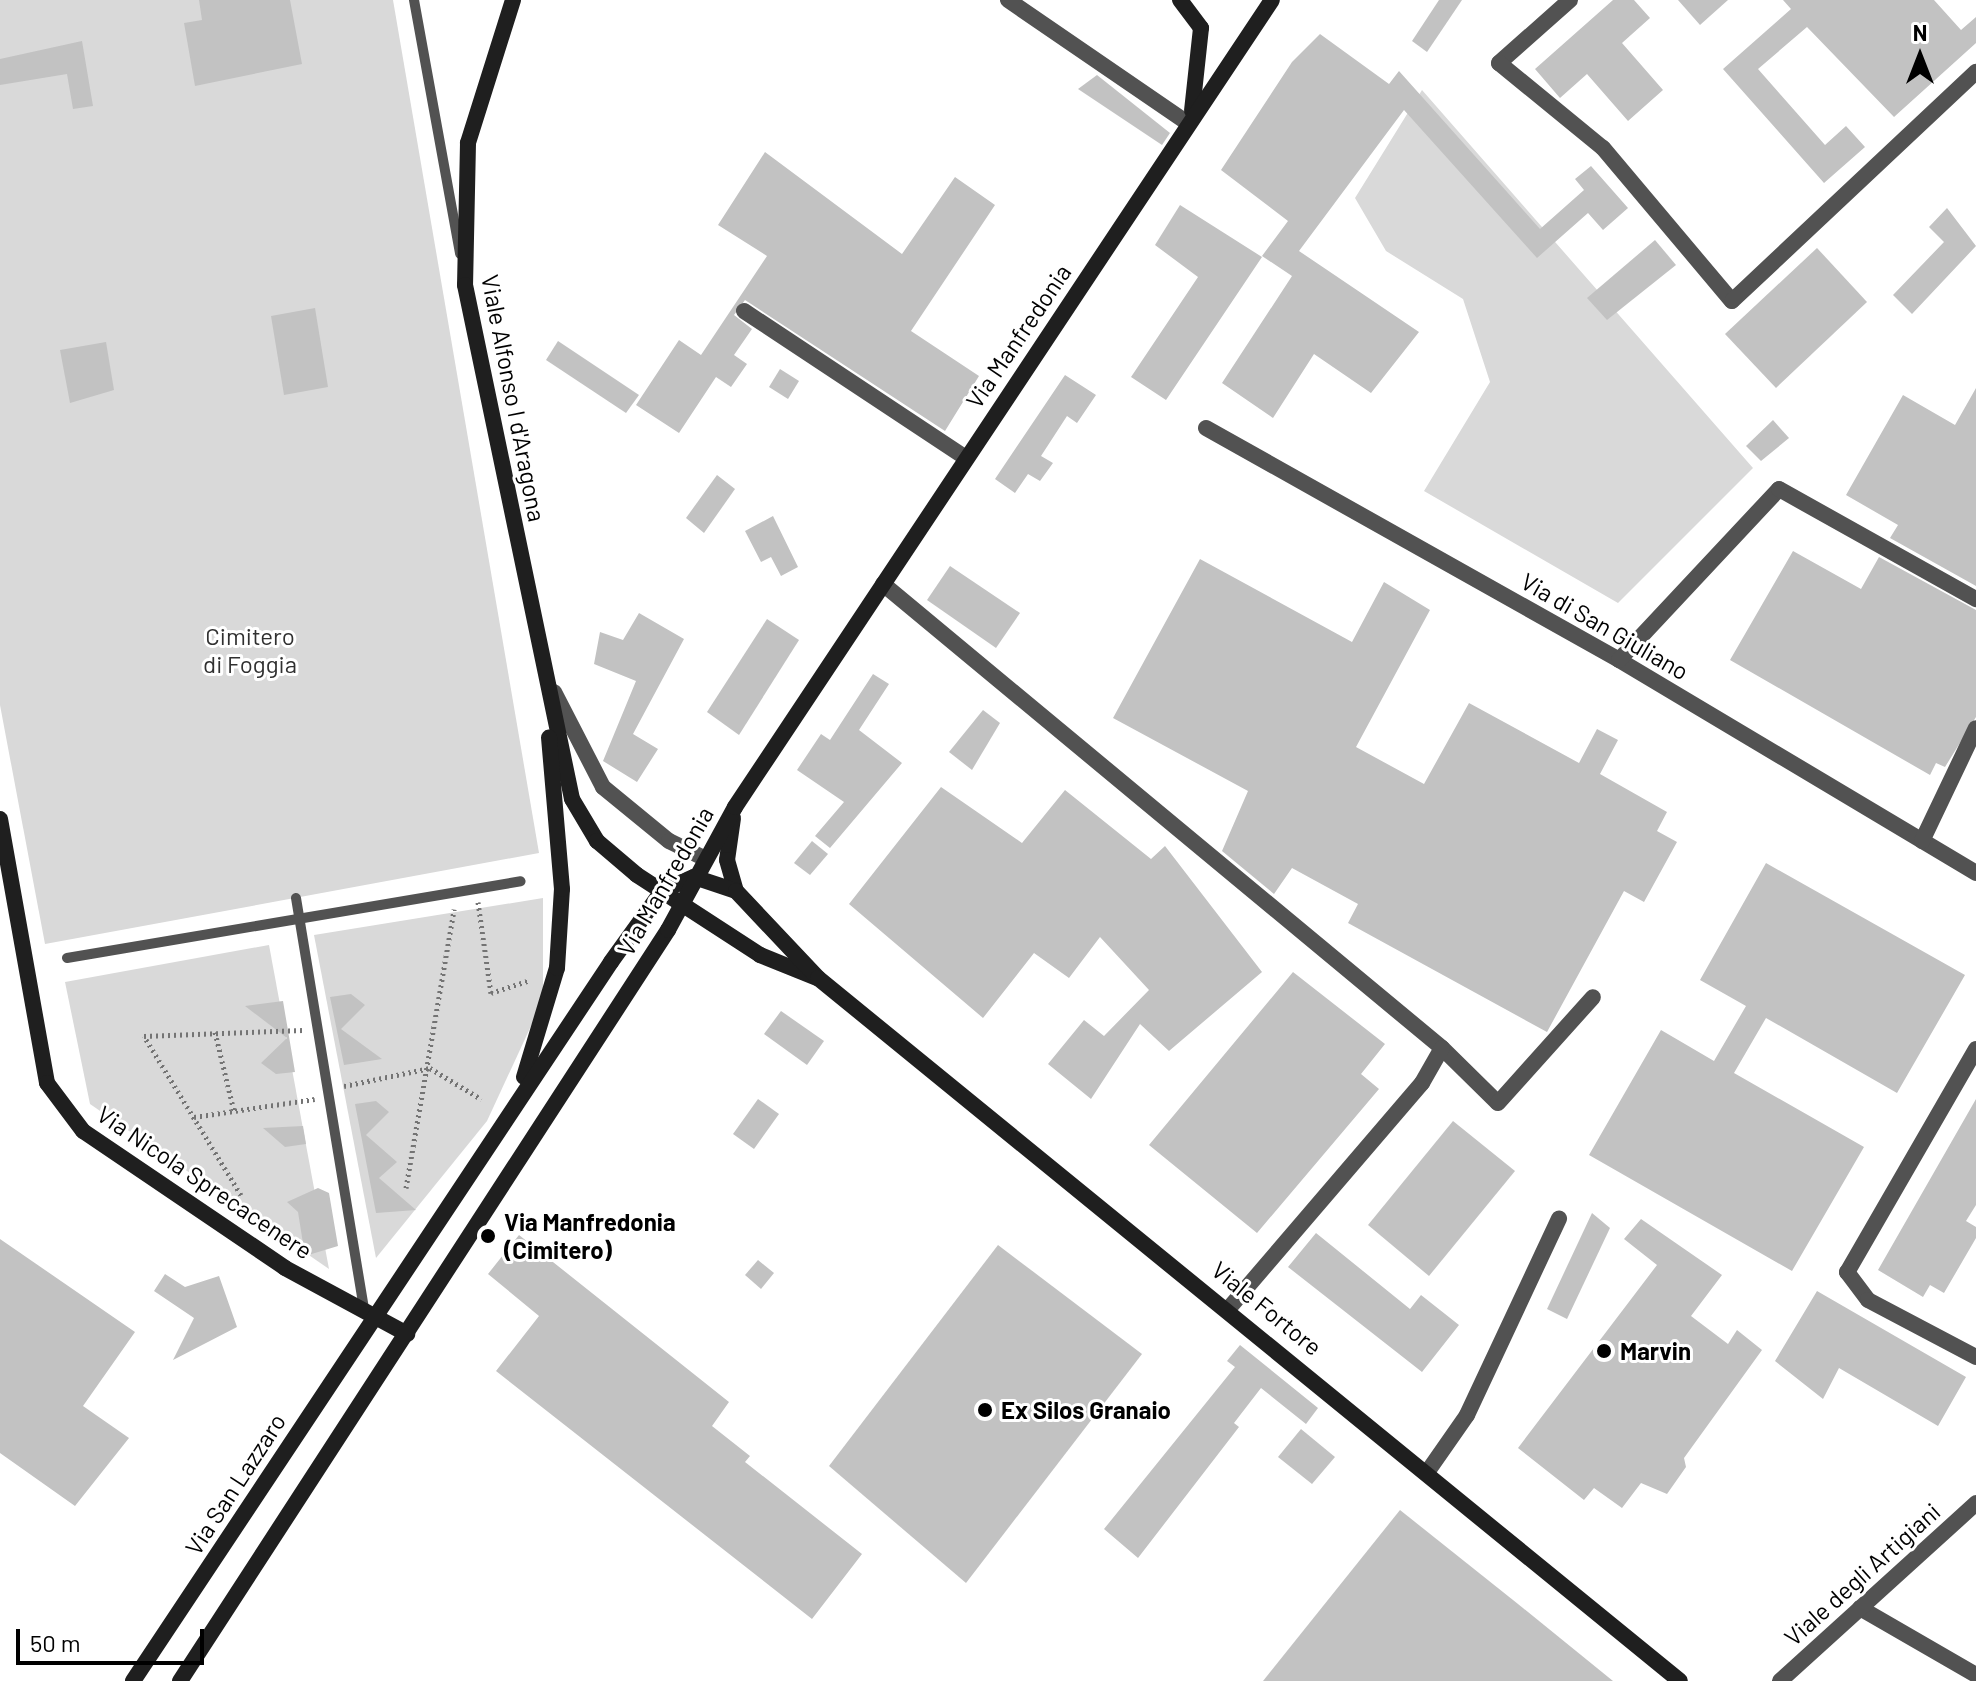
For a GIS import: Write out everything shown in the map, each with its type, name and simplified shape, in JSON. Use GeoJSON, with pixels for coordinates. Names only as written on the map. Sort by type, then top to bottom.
{"type":"FeatureCollection","features":[{"type":"Feature","properties":{"kind":"main road","name":"Viale Alfonso I d'Aragona"},"geometry":{"type":"LineString","coordinates":[[513,0],[468,143],[465,285],[572,799],[597,841],[680,904]]}},
{"type":"Feature","properties":{"kind":"main road"},"geometry":{"type":"LineString","coordinates":[[1180,0],[1201,28],[1201,79],[1189,124]]}},
{"type":"Feature","properties":{"kind":"main road","name":"Via Manfredonia"},"geometry":{"type":"LineString","coordinates":[[407,1334],[680,904],[735,807],[1272,0]]}},
{"type":"Feature","properties":{"kind":"main road","name":"Viale Alfonso I d'Aragona"},"geometry":{"type":"LineString","coordinates":[[512,1107],[557,968],[562,889],[542,665]]}},
{"type":"Feature","properties":{"kind":"main road"},"geometry":{"type":"LineString","coordinates":[[735,807],[727,860],[736,891]]}},
{"type":"Feature","properties":{"kind":"main road","name":"Via Nicola Sprecacenere"},"geometry":{"type":"LineString","coordinates":[[0,819],[47,1083],[83,1131],[285,1268],[370,1311]]}},
{"type":"Feature","properties":{"kind":"main road"},"geometry":{"type":"LineString","coordinates":[[662,891],[694,877]]}},
{"type":"Feature","properties":{"kind":"main road","name":"Viale Fortore"},"geometry":{"type":"LineString","coordinates":[[694,877],[736,891],[818,978],[1230,1307],[1680,1681]]}},
{"type":"Feature","properties":{"kind":"main road","name":"Via Manfredonia"},"geometry":{"type":"LineString","coordinates":[[370,1311],[662,891]]}},
{"type":"Feature","properties":{"kind":"main road","name":"Viale Fortore"},"geometry":{"type":"LineString","coordinates":[[680,904],[760,955],[818,978]]}},
{"type":"Feature","properties":{"kind":"main road"},"geometry":{"type":"LineString","coordinates":[[180,1681],[407,1334],[370,1311]]}},
{"type":"Feature","properties":{"kind":"main road","name":"Via San Lazzaro"},"geometry":{"type":"LineString","coordinates":[[133,1681],[370,1311]]}},
{"type":"Feature","properties":{"kind":"street"},"geometry":{"type":"LineString","coordinates":[[1008,0],[1189,124]]}},
{"type":"Feature","properties":{"kind":"street"},"geometry":{"type":"LineString","coordinates":[[1570,0],[1499,63],[1603,148],[1732,301],[1976,72]]}},
{"type":"Feature","properties":{"kind":"street"},"geometry":{"type":"LineString","coordinates":[[744,311],[966,458]]}},
{"type":"Feature","properties":{"kind":"street","name":"Via di San Giuliano"},"geometry":{"type":"LineString","coordinates":[[1206,428],[1619,660],[1976,873]]}},
{"type":"Feature","properties":{"kind":"street"},"geometry":{"type":"LineString","coordinates":[[1619,660],[1779,489],[1976,599]]}},
{"type":"Feature","properties":{"kind":"street"},"geometry":{"type":"LineString","coordinates":[[883,584],[1442,1048],[1498,1103],[1593,997]]}},
{"type":"Feature","properties":{"kind":"street","name":"Viale Alfonso I d'Aragona"},"geometry":{"type":"LineString","coordinates":[[542,665],[579,752],[603,787],[669,841],[704,858]]}},
{"type":"Feature","properties":{"kind":"street"},"geometry":{"type":"LineString","coordinates":[[1922,841],[1976,728]]}},
{"type":"Feature","properties":{"kind":"street"},"geometry":{"type":"LineString","coordinates":[[1230,1307],[1422,1083],[1442,1048]]}},
{"type":"Feature","properties":{"kind":"street"},"geometry":{"type":"LineString","coordinates":[[1975,1053],[1847,1272],[1868,1300],[1976,1357]]}},
{"type":"Feature","properties":{"kind":"street"},"geometry":{"type":"LineString","coordinates":[[1428,1471],[1467,1415],[1559,1219]]}},
{"type":"Feature","properties":{"kind":"street","name":"Viale degli Artigiani"},"geometry":{"type":"LineString","coordinates":[[1780,1681],[1976,1503]]}},
{"type":"Feature","properties":{"kind":"street"},"geometry":{"type":"LineString","coordinates":[[1860,1608],[1976,1675]]}},
{"type":"Feature","properties":{"kind":"lane"},"geometry":{"type":"LineString","coordinates":[[414,0],[465,285]]}},
{"type":"Feature","properties":{"kind":"lane"},"geometry":{"type":"LineString","coordinates":[[67,958],[521,881]]}},
{"type":"Feature","properties":{"kind":"lane"},"geometry":{"type":"LineString","coordinates":[[296,898],[370,1311]]}},
{"type":"Feature","properties":{"kind":"path"},"geometry":{"type":"LineString","coordinates":[[476,889],[491,993],[530,980]]}},
{"type":"Feature","properties":{"kind":"path"},"geometry":{"type":"LineString","coordinates":[[406,1188],[430,1068],[457,892]]}},
{"type":"Feature","properties":{"kind":"path"},"geometry":{"type":"LineString","coordinates":[[241,1195],[144,1036],[320,1030]]}},
{"type":"Feature","properties":{"kind":"path"},"geometry":{"type":"LineString","coordinates":[[215,1032],[234,1111]]}},
{"type":"Feature","properties":{"kind":"path"},"geometry":{"type":"LineString","coordinates":[[194,1117],[332,1092],[430,1068],[481,1099]]}},
{"type":"Feature","properties":{"kind":"green space","name":"Cimitero di Foggia"},"geometry":{"type":"Polygon","coordinates":[[[0,0],[393,0],[539,853],[45,944],[0,705],[0,0]]]}},
{"type":"Feature","properties":{"kind":"green space"},"geometry":{"type":"Polygon","coordinates":[[[1422,90],[1753,468],[1618,603],[1424,491],[1490,382],[1463,299],[1386,251],[1355,198],[1422,90]]]}},
{"type":"Feature","properties":{"kind":"green space"},"geometry":{"type":"Polygon","coordinates":[[[543,898],[543,1000],[487,1121],[376,1258],[314,935],[543,898]]]}},
{"type":"Feature","properties":{"kind":"green space"},"geometry":{"type":"Polygon","coordinates":[[[269,945],[329,1269],[90,1104],[65,982],[269,945]]]}},
{"type":"Feature","properties":{"kind":"building"},"geometry":{"type":"Polygon","coordinates":[[[199,0],[290,0],[302,64],[195,86],[184,23],[202,20],[199,0]]]}},
{"type":"Feature","properties":{"kind":"building"},"geometry":{"type":"Polygon","coordinates":[[[1439,0],[1462,0],[1427,52],[1412,41],[1439,0]]]}},
{"type":"Feature","properties":{"kind":"building"},"geometry":{"type":"Polygon","coordinates":[[[1613,0],[1634,0],[1650,18],[1622,43],[1663,90],[1628,121],[1587,74],[1560,98],[1535,69],[1613,0]]]}},
{"type":"Feature","properties":{"kind":"building"},"geometry":{"type":"Polygon","coordinates":[[[1678,0],[1728,0],[1700,25],[1678,0]]]}},
{"type":"Feature","properties":{"kind":"building"},"geometry":{"type":"Polygon","coordinates":[[[1783,0],[1934,0],[1961,30],[1976,17],[1976,43],[1894,117],[1807,27],[1758,69],[1825,145],[1846,126],[1865,147],[1824,183],[1723,69],[1791,9],[1783,0]]]}},
{"type":"Feature","properties":{"kind":"building"},"geometry":{"type":"Polygon","coordinates":[[[1320,34],[1389,84],[1399,71],[1540,229],[1584,190],[1575,179],[1591,166],[1628,208],[1603,230],[1588,213],[1537,258],[1404,110],[1299,251],[1419,332],[1371,393],[1314,354],[1273,418],[1222,383],[1292,276],[1262,256],[1288,221],[1221,170],[1292,62],[1320,34]]]}},
{"type":"Feature","properties":{"kind":"building"},"geometry":{"type":"Polygon","coordinates":[[[82,41],[93,106],[73,109],[67,74],[0,85],[0,59],[82,41]]]}},
{"type":"Feature","properties":{"kind":"building"},"geometry":{"type":"Polygon","coordinates":[[[1097,75],[1170,133],[1162,145],[1078,89],[1097,75]]]}},
{"type":"Feature","properties":{"kind":"building"},"geometry":{"type":"Polygon","coordinates":[[[765,152],[902,254],[955,177],[995,205],[911,331],[979,376],[945,431],[745,300],[734,315],[752,329],[734,355],[747,364],[731,387],[716,377],[679,433],[636,405],[679,340],[701,355],[767,256],[718,225],[765,152]]]}},
{"type":"Feature","properties":{"kind":"building"},"geometry":{"type":"Polygon","coordinates":[[[1180,205],[1262,257],[1166,400],[1131,377],[1198,277],[1155,245],[1180,205]]]}},
{"type":"Feature","properties":{"kind":"building"},"geometry":{"type":"Polygon","coordinates":[[[1947,208],[1976,246],[1912,314],[1893,295],[1944,242],[1929,227],[1947,208]]]}},
{"type":"Feature","properties":{"kind":"building"},"geometry":{"type":"Polygon","coordinates":[[[1655,240],[1676,265],[1607,320],[1587,298],[1655,240]]]}},
{"type":"Feature","properties":{"kind":"building"},"geometry":{"type":"Polygon","coordinates":[[[1817,248],[1867,302],[1776,388],[1725,334],[1817,248]]]}},
{"type":"Feature","properties":{"kind":"building"},"geometry":{"type":"Polygon","coordinates":[[[315,308],[328,387],[284,395],[271,316],[315,308]]]}},
{"type":"Feature","properties":{"kind":"building"},"geometry":{"type":"Polygon","coordinates":[[[558,341],[639,395],[626,413],[546,360],[558,341]]]}},
{"type":"Feature","properties":{"kind":"building"},"geometry":{"type":"Polygon","coordinates":[[[106,342],[114,390],[70,403],[60,350],[106,342]]]}},
{"type":"Feature","properties":{"kind":"building"},"geometry":{"type":"Polygon","coordinates":[[[780,369],[799,381],[788,399],[769,387],[780,369]]]}},
{"type":"Feature","properties":{"kind":"building"},"geometry":{"type":"Polygon","coordinates":[[[1065,375],[1096,395],[1077,423],[1067,416],[1041,456],[1053,463],[1040,481],[1028,474],[1015,493],[995,479],[1065,375]]]}},
{"type":"Feature","properties":{"kind":"building"},"geometry":{"type":"Polygon","coordinates":[[[1976,388],[1976,586],[1890,538],[1898,525],[1846,495],[1903,395],[1955,425],[1976,388]]]}},
{"type":"Feature","properties":{"kind":"building"},"geometry":{"type":"Polygon","coordinates":[[[1773,420],[1789,438],[1761,461],[1746,446],[1773,420]]]}},
{"type":"Feature","properties":{"kind":"building"},"geometry":{"type":"Polygon","coordinates":[[[717,475],[735,489],[704,533],[686,518],[717,475]]]}},
{"type":"Feature","properties":{"kind":"building"},"geometry":{"type":"Polygon","coordinates":[[[773,516],[798,567],[781,576],[771,557],[761,562],[745,531],[773,516]]]}},
{"type":"Feature","properties":{"kind":"building"},"geometry":{"type":"Polygon","coordinates":[[[1793,551],[1861,589],[1879,557],[1976,610],[1976,717],[1945,767],[1936,763],[1930,775],[1730,660],[1793,551]]]}},
{"type":"Feature","properties":{"kind":"building"},"geometry":{"type":"Polygon","coordinates":[[[1200,559],[1352,642],[1384,582],[1430,610],[1356,747],[1424,784],[1469,703],[1579,763],[1597,729],[1618,740],[1600,774],[1667,812],[1657,831],[1677,842],[1644,902],[1624,891],[1547,1032],[1348,923],[1358,904],[1292,868],[1274,894],[1222,851],[1248,791],[1113,718],[1200,559]]]}},
{"type":"Feature","properties":{"kind":"building"},"geometry":{"type":"Polygon","coordinates":[[[950,566],[1020,613],[996,648],[927,600],[950,566]]]}},
{"type":"Feature","properties":{"kind":"building"},"geometry":{"type":"Polygon","coordinates":[[[639,613],[684,639],[633,734],[658,749],[637,782],[603,761],[636,681],[594,664],[600,632],[623,640],[639,613]]]}},
{"type":"Feature","properties":{"kind":"building"},"geometry":{"type":"Polygon","coordinates":[[[767,619],[799,640],[739,735],[707,712],[767,619]]]}},
{"type":"Feature","properties":{"kind":"building"},"geometry":{"type":"Polygon","coordinates":[[[873,674],[889,684],[859,730],[902,763],[830,848],[815,836],[844,802],[797,770],[821,734],[830,740],[873,674]]]}},
{"type":"Feature","properties":{"kind":"building"},"geometry":{"type":"Polygon","coordinates":[[[983,710],[1000,723],[972,770],[949,752],[983,710]]]}},
{"type":"Feature","properties":{"kind":"building"},"geometry":{"type":"Polygon","coordinates":[[[941,787],[1022,843],[1065,790],[1151,859],[1165,846],[1262,972],[1169,1051],[1140,1024],[1091,1099],[1048,1064],[1084,1020],[1104,1036],[1149,990],[1100,937],[1069,978],[1034,953],[983,1018],[849,904],[941,787]]]}},
{"type":"Feature","properties":{"kind":"building"},"geometry":{"type":"Polygon","coordinates":[[[812,841],[828,854],[810,875],[794,863],[812,841]]]}},
{"type":"Feature","properties":{"kind":"building"},"geometry":{"type":"Polygon","coordinates":[[[1766,863],[1965,975],[1897,1093],[1766,1018],[1734,1073],[1864,1147],[1792,1271],[1589,1155],[1661,1030],[1714,1061],[1746,1006],[1700,980],[1766,863]]]}},
{"type":"Feature","properties":{"kind":"building"},"geometry":{"type":"Polygon","coordinates":[[[1293,972],[1385,1044],[1361,1074],[1379,1089],[1257,1233],[1149,1145],[1293,972]]]}},
{"type":"Feature","properties":{"kind":"building"},"geometry":{"type":"Polygon","coordinates":[[[351,994],[365,1005],[341,1029],[382,1059],[344,1065],[330,997],[351,994]]]}},
{"type":"Feature","properties":{"kind":"building"},"geometry":{"type":"Polygon","coordinates":[[[283,1001],[295,1072],[276,1074],[261,1063],[287,1038],[245,1006],[283,1001]]]}},
{"type":"Feature","properties":{"kind":"building"},"geometry":{"type":"Polygon","coordinates":[[[781,1011],[824,1041],[807,1065],[764,1034],[781,1011]]]}},
{"type":"Feature","properties":{"kind":"building"},"geometry":{"type":"Polygon","coordinates":[[[758,1099],[779,1114],[754,1149],[733,1134],[758,1099]]]}},
{"type":"Feature","properties":{"kind":"building"},"geometry":{"type":"Polygon","coordinates":[[[1976,1099],[1976,1205],[1966,1221],[1976,1227],[1976,1238],[1944,1293],[1930,1285],[1923,1297],[1878,1270],[1976,1099]]]}},
{"type":"Feature","properties":{"kind":"building"},"geometry":{"type":"Polygon","coordinates":[[[376,1101],[389,1112],[366,1135],[397,1162],[379,1178],[416,1210],[376,1213],[355,1104],[376,1101]]]}},
{"type":"Feature","properties":{"kind":"building"},"geometry":{"type":"Polygon","coordinates":[[[1453,1121],[1515,1171],[1429,1276],[1368,1225],[1453,1121]]]}},
{"type":"Feature","properties":{"kind":"building"},"geometry":{"type":"Polygon","coordinates":[[[303,1126],[306,1144],[285,1147],[263,1128],[303,1126]]]}},
{"type":"Feature","properties":{"kind":"building"},"geometry":{"type":"Polygon","coordinates":[[[318,1188],[329,1193],[338,1246],[305,1256],[298,1212],[287,1202],[318,1188]]]}},
{"type":"Feature","properties":{"kind":"building"},"geometry":{"type":"Polygon","coordinates":[[[1592,1213],[1610,1228],[1567,1319],[1547,1309],[1592,1213]]]}},
{"type":"Feature","properties":{"kind":"building"},"geometry":{"type":"Polygon","coordinates":[[[1641,1219],[1722,1275],[1691,1316],[1728,1344],[1737,1330],[1762,1350],[1684,1458],[1686,1467],[1667,1494],[1641,1483],[1622,1508],[1594,1488],[1584,1500],[1518,1448],[1657,1265],[1624,1239],[1641,1219]]]}},
{"type":"Feature","properties":{"kind":"building"},"geometry":{"type":"Polygon","coordinates":[[[1316,1233],[1410,1309],[1421,1295],[1459,1325],[1422,1372],[1288,1267],[1316,1233]]]}},
{"type":"Feature","properties":{"kind":"building"},"geometry":{"type":"Polygon","coordinates":[[[519,1235],[729,1402],[712,1426],[750,1456],[745,1462],[862,1554],[812,1619],[496,1371],[539,1316],[488,1274],[519,1235]]]}},
{"type":"Feature","properties":{"kind":"building"},"geometry":{"type":"Polygon","coordinates":[[[0,1239],[135,1332],[83,1406],[129,1438],[75,1506],[0,1453],[0,1239]]]}},
{"type":"Feature","properties":{"kind":"building","name":"Ex Silos Granaio"},"geometry":{"type":"Polygon","coordinates":[[[998,1245],[1142,1354],[966,1583],[829,1466],[998,1245]]]}},
{"type":"Feature","properties":{"kind":"building"},"geometry":{"type":"Polygon","coordinates":[[[758,1260],[774,1273],[761,1289],[745,1275],[758,1260]]]}},
{"type":"Feature","properties":{"kind":"building"},"geometry":{"type":"Polygon","coordinates":[[[165,1274],[185,1287],[219,1276],[237,1327],[173,1360],[194,1318],[154,1291],[165,1274]]]}},
{"type":"Feature","properties":{"kind":"building"},"geometry":{"type":"Polygon","coordinates":[[[1817,1291],[1966,1377],[1938,1426],[1839,1368],[1823,1399],[1775,1361],[1817,1291]]]}},
{"type":"Feature","properties":{"kind":"building"},"geometry":{"type":"Polygon","coordinates":[[[1240,1345],[1318,1408],[1306,1424],[1261,1388],[1234,1423],[1239,1427],[1138,1558],[1104,1529],[1235,1367],[1227,1361],[1240,1345]]]}},
{"type":"Feature","properties":{"kind":"building"},"geometry":{"type":"Polygon","coordinates":[[[1301,1429],[1335,1457],[1312,1484],[1278,1457],[1301,1429]]]}},
{"type":"Feature","properties":{"kind":"building"},"geometry":{"type":"Polygon","coordinates":[[[1400,1510],[1518,1604],[1613,1681],[1263,1681],[1400,1510]]]}},
{"type":"Feature","properties":{"kind":"place","name":"Via Manfredonia (Cimitero)"},"geometry":{"type":"Point","coordinates":[488,1236]}},
{"type":"Feature","properties":{"kind":"place","name":"Marvin"},"geometry":{"type":"Point","coordinates":[1604,1351]}},
{"type":"Feature","properties":{"kind":"place","name":"Ex Silos Granaio"},"geometry":{"type":"Point","coordinates":[985,1410]}}]}
